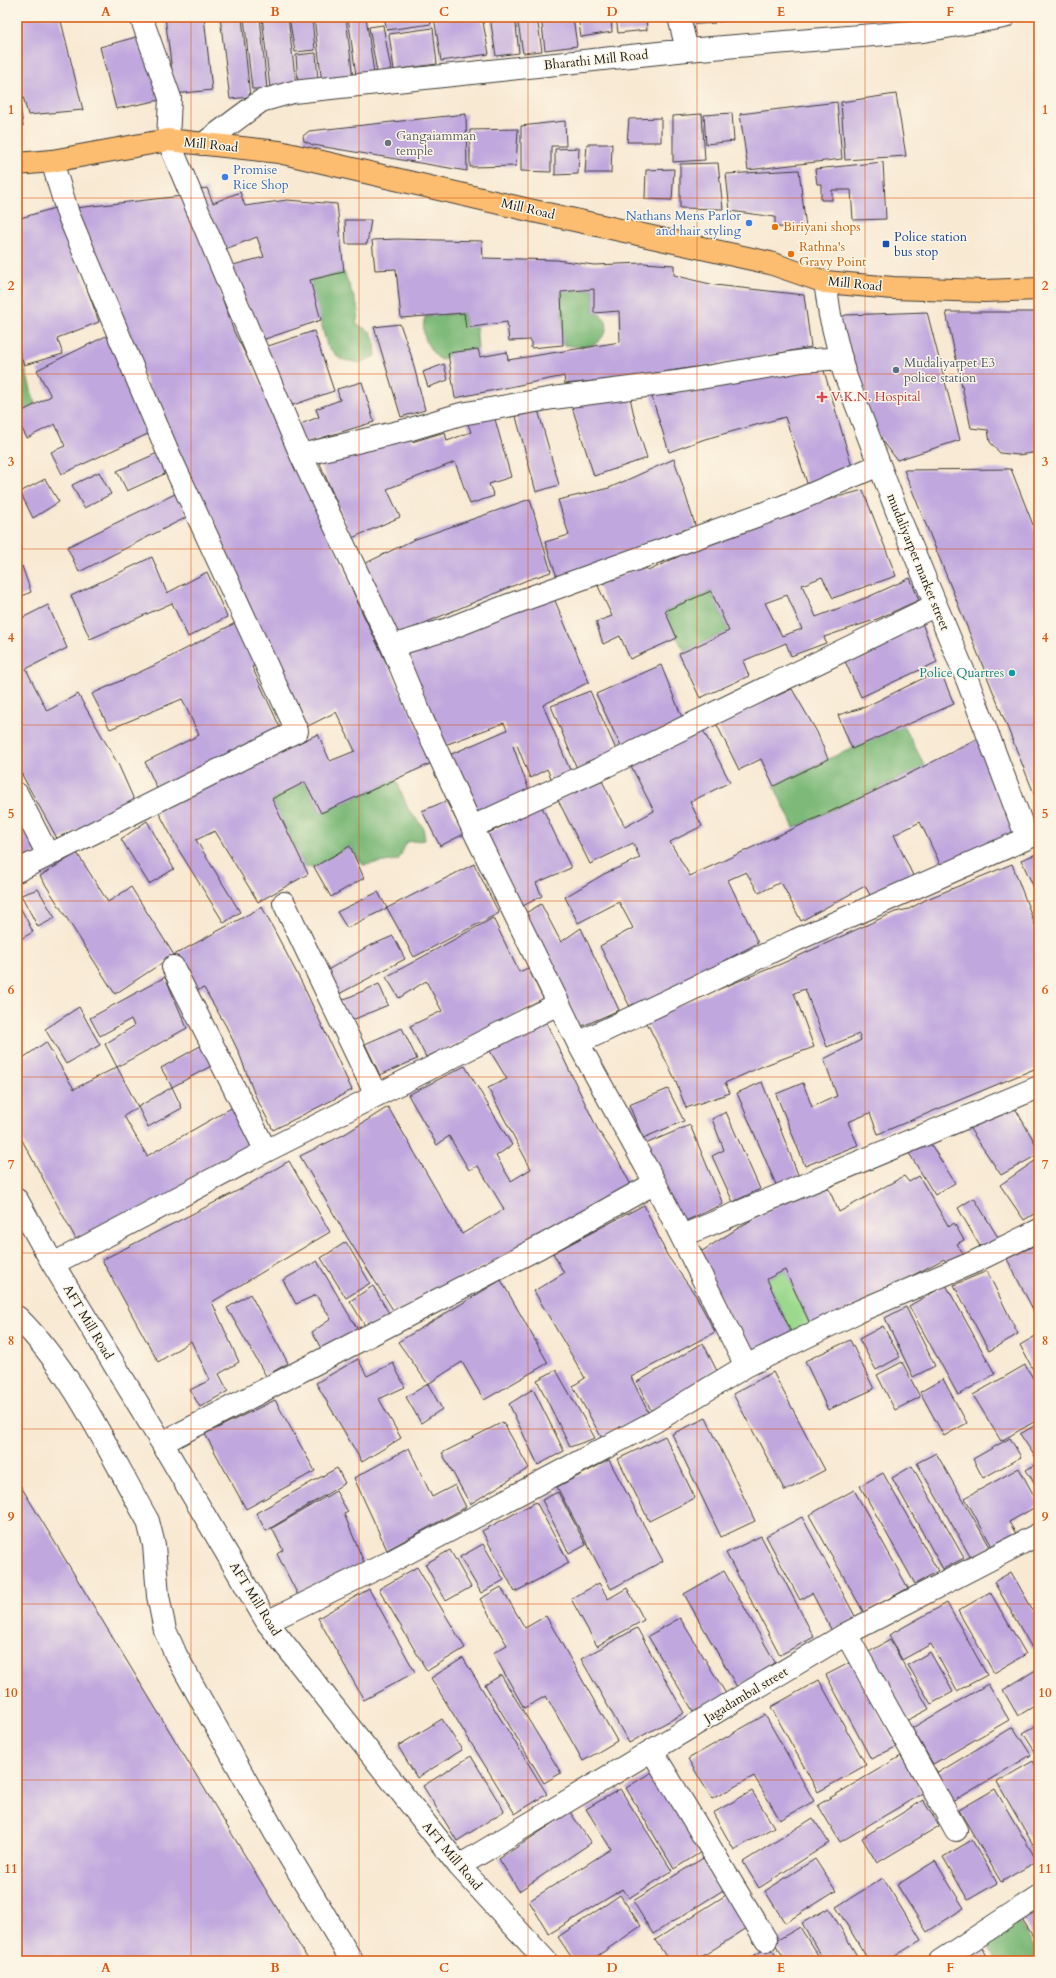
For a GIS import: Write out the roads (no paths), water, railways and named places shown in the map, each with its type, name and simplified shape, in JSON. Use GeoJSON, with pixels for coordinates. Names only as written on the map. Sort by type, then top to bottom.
{"type":"FeatureCollection","features":[{"type":"Feature","properties":{"kind":"main road","name":"Mill Road"},"geometry":{"type":"LineString","coordinates":[[17,164],[52,161],[168,140],[279,152],[529,210],[770,263],[825,282],[893,288],[985,291],[1039,289]]}},
{"type":"Feature","properties":{"kind":"street"},"geometry":{"type":"LineString","coordinates":[[141,17],[170,98],[168,140],[301,455],[392,646],[423,721],[472,827],[558,1004],[655,1183],[746,1366]]}},
{"type":"Feature","properties":{"kind":"street"},"geometry":{"type":"LineString","coordinates":[[679,17],[687,50]]}},
{"type":"Feature","properties":{"kind":"street","name":"Bharathi Mill Road"},"geometry":{"type":"LineString","coordinates":[[203,144],[262,101],[293,92],[687,50],[924,31],[1004,17]]}},
{"type":"Feature","properties":{"kind":"street"},"geometry":{"type":"LineString","coordinates":[[17,871],[297,731],[167,450],[68,214],[52,161]]}},
{"type":"Feature","properties":{"kind":"street","name":"mudaliyarpet market street"},"geometry":{"type":"LineString","coordinates":[[825,282],[830,315],[844,372],[879,465],[968,682],[1033,835]]}},
{"type":"Feature","properties":{"kind":"street"},"geometry":{"type":"LineString","coordinates":[[301,455],[411,429],[460,414],[553,398],[676,382],[802,361],[841,358]]}},
{"type":"Feature","properties":{"kind":"street"},"geometry":{"type":"LineString","coordinates":[[392,646],[448,629],[509,605],[784,506],[879,465]]}},
{"type":"Feature","properties":{"kind":"street"},"geometry":{"type":"LineString","coordinates":[[472,827],[606,766],[936,604]]}},
{"type":"Feature","properties":{"kind":"street"},"geometry":{"type":"LineString","coordinates":[[17,794],[48,855]]}},
{"type":"Feature","properties":{"kind":"street"},"geometry":{"type":"LineString","coordinates":[[578,1043],[796,940],[1033,835]]}},
{"type":"Feature","properties":{"kind":"street"},"geometry":{"type":"LineString","coordinates":[[284,903],[376,1095]]}},
{"type":"Feature","properties":{"kind":"street"},"geometry":{"type":"LineString","coordinates":[[173,968],[266,1151]]}},
{"type":"Feature","properties":{"kind":"street"},"geometry":{"type":"LineString","coordinates":[[53,1264],[266,1151],[558,1004]]}},
{"type":"Feature","properties":{"kind":"street"},"geometry":{"type":"LineString","coordinates":[[682,1236],[1039,1087]]}},
{"type":"Feature","properties":{"kind":"street"},"geometry":{"type":"LineString","coordinates":[[162,1443],[540,1247],[655,1183]]}},
{"type":"Feature","properties":{"kind":"street","name":"AFT Mill Road"},"geometry":{"type":"LineString","coordinates":[[17,1200],[53,1264],[162,1443],[267,1622],[459,1866],[546,1961]]}},
{"type":"Feature","properties":{"kind":"street"},"geometry":{"type":"LineString","coordinates":[[267,1622],[392,1561],[654,1422],[746,1366],[857,1312],[974,1262],[1039,1230]]}},
{"type":"Feature","properties":{"kind":"street"},"geometry":{"type":"LineString","coordinates":[[17,1318],[30,1329],[73,1387],[148,1521],[154,1545],[158,1596],[165,1630],[176,1655],[274,1831],[352,1961]]}},
{"type":"Feature","properties":{"kind":"street","name":"Jagadambal street"},"geometry":{"type":"LineString","coordinates":[[459,1866],[846,1634],[1039,1534]]}},
{"type":"Feature","properties":{"kind":"street"},"geometry":{"type":"LineString","coordinates":[[846,1634],[956,1830]]}},
{"type":"Feature","properties":{"kind":"street"},"geometry":{"type":"LineString","coordinates":[[652,1751],[766,1940]]}},
{"type":"Feature","properties":{"kind":"street"},"geometry":{"type":"LineString","coordinates":[[940,1961],[1039,1896]]}},
{"type":"Feature","properties":{"kind":"place","name":"Gangaiamman temple"},"geometry":{"type":"Point","coordinates":[388,143]}},
{"type":"Feature","properties":{"kind":"place","name":"Promise Rice Shop"},"geometry":{"type":"Point","coordinates":[225,177]}},
{"type":"Feature","properties":{"kind":"place","name":"Nathans Mens Parlor and hair styling"},"geometry":{"type":"Point","coordinates":[749,223]}},
{"type":"Feature","properties":{"kind":"place","name":"Biriyani shops"},"geometry":{"type":"Point","coordinates":[775,227]}},
{"type":"Feature","properties":{"kind":"place","name":"Police station bus stop"},"geometry":{"type":"Point","coordinates":[886,244]}},
{"type":"Feature","properties":{"kind":"place","name":"Rathna's Gravy Point"},"geometry":{"type":"Point","coordinates":[791,254]}},
{"type":"Feature","properties":{"kind":"place","name":"Mudaliyarpet E3 police station"},"geometry":{"type":"Point","coordinates":[896,370]}},
{"type":"Feature","properties":{"kind":"place","name":"V.K.N. Hospital"},"geometry":{"type":"Point","coordinates":[822,397]}},
{"type":"Feature","properties":{"kind":"place","name":"Police Quartres"},"geometry":{"type":"Point","coordinates":[1012,673]}}]}
